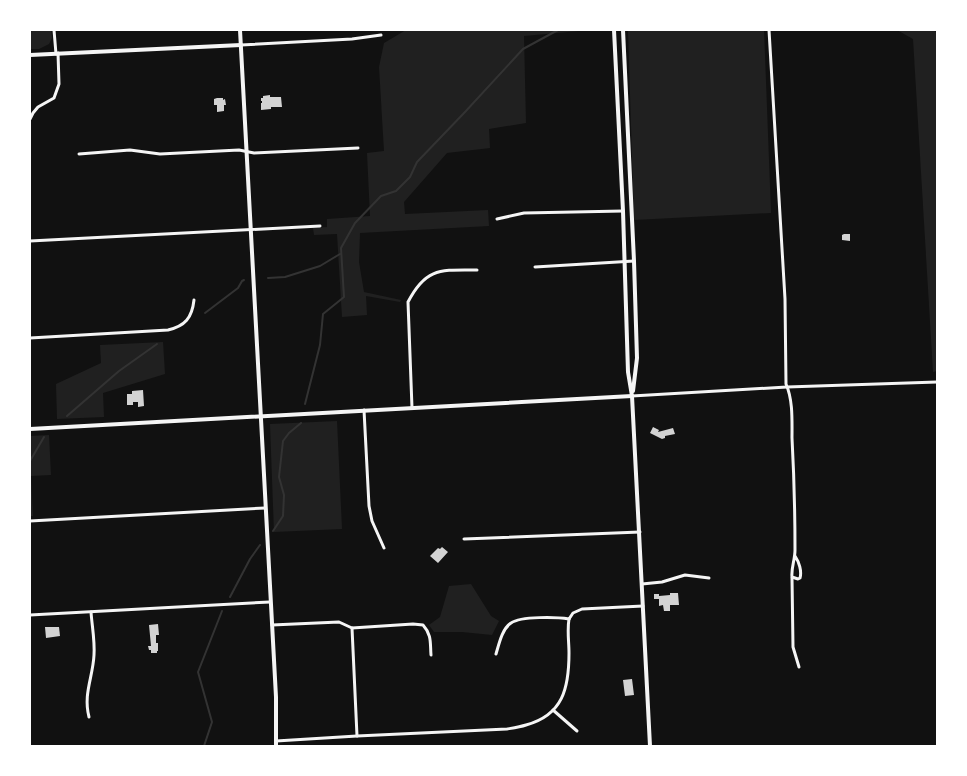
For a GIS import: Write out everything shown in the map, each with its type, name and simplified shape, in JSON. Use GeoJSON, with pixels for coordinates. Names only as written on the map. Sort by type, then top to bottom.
{"type":"FeatureCollection","features":[{"type":"Feature","properties":{"kind":"street"},"geometry":{"type":"LineString","coordinates":[[30,119],[38,107],[54,98],[59,84],[54,30]]}},
{"type":"Feature","properties":{"kind":"street"},"geometry":{"type":"LineString","coordinates":[[240,30],[276,697],[276,744],[357,736],[507,729],[526,725],[543,718],[553,710],[564,695],[569,678],[569,619],[573,612],[582,609],[643,606]]}},
{"type":"Feature","properties":{"kind":"street"},"geometry":{"type":"LineString","coordinates":[[614,30],[623,211],[628,372],[632,396],[650,746]]}},
{"type":"Feature","properties":{"kind":"street"},"geometry":{"type":"LineString","coordinates":[[622,30],[637,358],[632,396]]}},
{"type":"Feature","properties":{"kind":"street"},"geometry":{"type":"LineString","coordinates":[[769,30],[784,295],[785,374],[791,410],[795,494],[795,556],[792,564],[793,647],[799,667]]}},
{"type":"Feature","properties":{"kind":"street"},"geometry":{"type":"LineString","coordinates":[[30,55],[381,36]]}},
{"type":"Feature","properties":{"kind":"street"},"geometry":{"type":"LineString","coordinates":[[79,154],[130,150],[160,154],[239,150],[254,153],[358,148]]}},
{"type":"Feature","properties":{"kind":"street"},"geometry":{"type":"LineString","coordinates":[[497,219],[524,213],[623,211]]}},
{"type":"Feature","properties":{"kind":"street"},"geometry":{"type":"LineString","coordinates":[[30,242],[320,226]]}},
{"type":"Feature","properties":{"kind":"street"},"geometry":{"type":"LineString","coordinates":[[535,267],[634,261]]}},
{"type":"Feature","properties":{"kind":"street"},"geometry":{"type":"LineString","coordinates":[[412,408],[408,302],[415,289],[425,278],[434,273],[447,270],[477,270]]}},
{"type":"Feature","properties":{"kind":"street"},"geometry":{"type":"LineString","coordinates":[[30,338],[178,328],[193,311],[194,300]]}},
{"type":"Feature","properties":{"kind":"street"},"geometry":{"type":"LineString","coordinates":[[30,429],[787,387],[937,382]]}},
{"type":"Feature","properties":{"kind":"street"},"geometry":{"type":"LineString","coordinates":[[364,410],[370,513],[384,548]]}},
{"type":"Feature","properties":{"kind":"street"},"geometry":{"type":"LineString","coordinates":[[30,521],[265,508]]}},
{"type":"Feature","properties":{"kind":"street"},"geometry":{"type":"LineString","coordinates":[[464,539],[640,532]]}},
{"type":"Feature","properties":{"kind":"street"},"geometry":{"type":"LineString","coordinates":[[792,577],[798,579],[801,576],[795,556]]}},
{"type":"Feature","properties":{"kind":"street"},"geometry":{"type":"LineString","coordinates":[[642,584],[662,582],[686,575],[709,578]]}},
{"type":"Feature","properties":{"kind":"street"},"geometry":{"type":"LineString","coordinates":[[30,615],[270,602]]}},
{"type":"Feature","properties":{"kind":"street"},"geometry":{"type":"LineString","coordinates":[[90,717],[87,708],[88,684],[94,655],[91,612]]}},
{"type":"Feature","properties":{"kind":"street"},"geometry":{"type":"LineString","coordinates":[[496,654],[504,630],[511,623],[519,619],[555,617],[569,619]]}},
{"type":"Feature","properties":{"kind":"street"},"geometry":{"type":"LineString","coordinates":[[272,625],[339,622],[352,628],[413,624],[423,626],[428,631],[431,656]]}},
{"type":"Feature","properties":{"kind":"street"},"geometry":{"type":"LineString","coordinates":[[352,628],[357,736]]}},
{"type":"Feature","properties":{"kind":"street"},"geometry":{"type":"LineString","coordinates":[[553,710],[577,731]]}},
{"type":"Feature","properties":{"kind":"shaded area"},"geometry":{"type":"Polygon","coordinates":[[[30,30],[51,30],[52,38],[49,44],[39,49],[30,49],[30,30]]]}},
{"type":"Feature","properties":{"kind":"shaded area"},"geometry":{"type":"Polygon","coordinates":[[[406,30],[590,30],[524,36],[526,123],[489,129],[490,148],[447,153],[404,202],[405,214],[488,210],[489,226],[360,233],[359,262],[364,292],[401,300],[400,302],[366,296],[367,315],[342,317],[337,234],[314,235],[313,228],[327,227],[327,219],[370,216],[367,153],[384,151],[379,67],[384,43],[406,30]]]}},
{"type":"Feature","properties":{"kind":"shaded area"},"geometry":{"type":"Polygon","coordinates":[[[628,30],[764,30],[771,213],[634,220],[628,30]]]}},
{"type":"Feature","properties":{"kind":"shaded area"},"geometry":{"type":"Polygon","coordinates":[[[897,30],[933,30],[937,33],[937,371],[933,372],[913,39],[897,30]]]}},
{"type":"Feature","properties":{"kind":"shaded area"},"geometry":{"type":"Polygon","coordinates":[[[163,342],[165,374],[103,393],[104,417],[57,419],[56,384],[101,363],[100,345],[163,342]]]}},
{"type":"Feature","properties":{"kind":"shaded area"},"geometry":{"type":"Polygon","coordinates":[[[337,421],[342,529],[274,532],[270,424],[337,421]]]}},
{"type":"Feature","properties":{"kind":"shaded area"},"geometry":{"type":"Polygon","coordinates":[[[49,435],[51,475],[31,476],[33,516],[30,516],[30,436],[49,435]]]}},
{"type":"Feature","properties":{"kind":"shaded area"},"geometry":{"type":"Polygon","coordinates":[[[471,584],[491,616],[499,621],[492,635],[434,632],[429,625],[440,617],[449,586],[471,584]]]}},
{"type":"Feature","properties":{"kind":"building"},"geometry":{"type":"Polygon","coordinates":[[[270,95],[270,97],[281,97],[282,107],[271,107],[271,109],[261,110],[261,98],[270,95]]]}},
{"type":"Feature","properties":{"kind":"building"},"geometry":{"type":"Polygon","coordinates":[[[214,99],[225,99],[224,111],[217,112],[217,105],[214,105],[214,99]]]}},
{"type":"Feature","properties":{"kind":"building"},"geometry":{"type":"Polygon","coordinates":[[[850,234],[850,241],[842,240],[842,235],[850,234]]]}},
{"type":"Feature","properties":{"kind":"building"},"geometry":{"type":"Polygon","coordinates":[[[143,390],[144,406],[138,407],[138,402],[133,402],[133,405],[127,405],[127,394],[132,394],[132,391],[143,390]]]}},
{"type":"Feature","properties":{"kind":"building"},"geometry":{"type":"Polygon","coordinates":[[[653,427],[659,430],[658,432],[673,428],[675,434],[665,436],[662,439],[650,433],[653,427]]]}},
{"type":"Feature","properties":{"kind":"building"},"geometry":{"type":"Polygon","coordinates":[[[442,547],[448,552],[438,563],[430,556],[438,548],[442,547]]]}},
{"type":"Feature","properties":{"kind":"building"},"geometry":{"type":"Polygon","coordinates":[[[670,593],[678,593],[679,605],[670,605],[670,611],[664,611],[663,605],[659,606],[659,599],[654,599],[654,594],[659,594],[659,596],[670,595],[670,593]]]}},
{"type":"Feature","properties":{"kind":"building"},"geometry":{"type":"Polygon","coordinates":[[[158,624],[159,635],[156,635],[156,643],[158,643],[158,651],[157,653],[151,653],[148,646],[151,646],[149,625],[158,624]]]}},
{"type":"Feature","properties":{"kind":"building"},"geometry":{"type":"Polygon","coordinates":[[[45,627],[59,627],[60,636],[46,638],[45,627]]]}},
{"type":"Feature","properties":{"kind":"building"},"geometry":{"type":"Polygon","coordinates":[[[632,679],[634,695],[625,696],[623,680],[632,679]]]}},
{"type":"Feature","properties":{"kind":"waterway"},"geometry":{"type":"LineString","coordinates":[[305,404],[320,345],[323,314],[344,297],[341,248],[355,223],[381,196],[396,191],[410,177],[417,162],[523,49],[558,30]]}},
{"type":"Feature","properties":{"kind":"waterway"},"geometry":{"type":"LineString","coordinates":[[268,278],[285,277],[320,266],[340,254]]}},
{"type":"Feature","properties":{"kind":"waterway"},"geometry":{"type":"LineString","coordinates":[[205,313],[238,288],[244,280]]}},
{"type":"Feature","properties":{"kind":"waterway"},"geometry":{"type":"LineString","coordinates":[[67,416],[119,371],[157,344]]}},
{"type":"Feature","properties":{"kind":"waterway"},"geometry":{"type":"LineString","coordinates":[[273,531],[283,516],[284,495],[279,477],[283,441],[301,423]]}},
{"type":"Feature","properties":{"kind":"waterway"},"geometry":{"type":"LineString","coordinates":[[30,461],[44,437]]}},
{"type":"Feature","properties":{"kind":"waterway"},"geometry":{"type":"LineString","coordinates":[[230,597],[250,559],[260,545]]}},
{"type":"Feature","properties":{"kind":"waterway"},"geometry":{"type":"LineString","coordinates":[[204,746],[212,722],[198,672],[222,611]]}}]}
